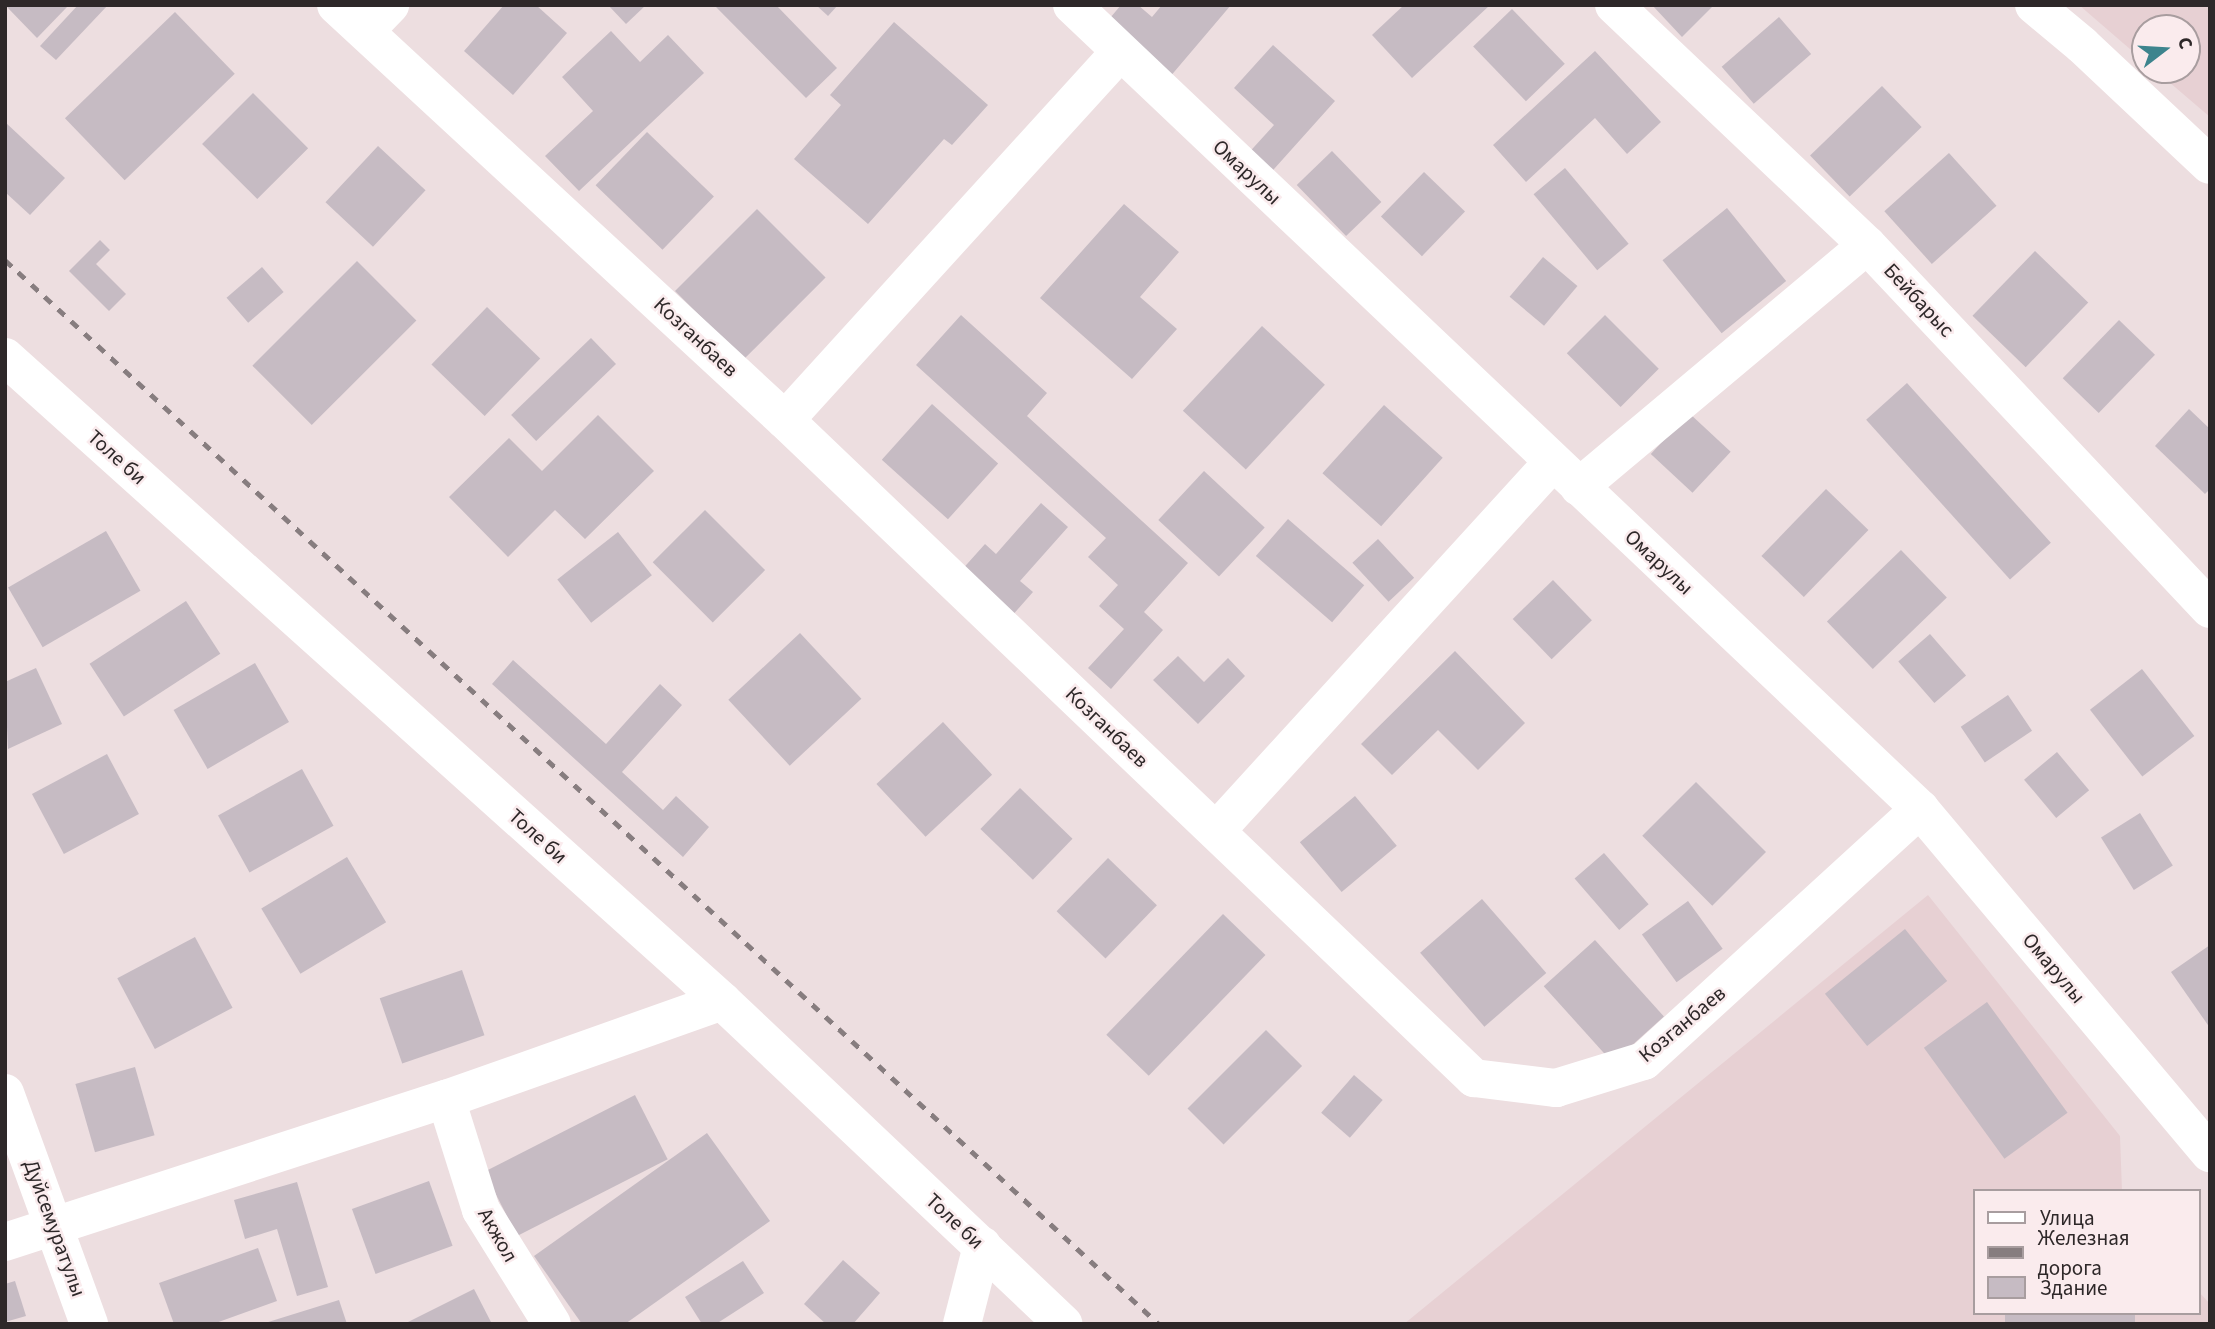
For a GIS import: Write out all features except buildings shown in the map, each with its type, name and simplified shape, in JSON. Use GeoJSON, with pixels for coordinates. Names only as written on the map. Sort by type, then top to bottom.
{"type":"FeatureCollection","features":[{"type":"Feature","properties":{"kind":"street","name":"Козганбаев"},"geometry":{"type":"LineString","coordinates":[[336,5],[378,18],[785,420],[1474,1078],[1556,1088],[1644,1061],[1920,809]]}},
{"type":"Feature","properties":{"kind":"street","name":"Омарулы"},"geometry":{"type":"LineString","coordinates":[[1072,5],[1920,809],[2210,1153]]}},
{"type":"Feature","properties":{"kind":"street","name":"Бейбарыс"},"geometry":{"type":"LineString","coordinates":[[1614,5],[1867,246],[2210,609]]}},
{"type":"Feature","properties":{"kind":"street"},"geometry":{"type":"LineString","coordinates":[[2034,5],[2082,45],[2210,165]]}},
{"type":"Feature","properties":{"kind":"street"},"geometry":{"type":"LineString","coordinates":[[785,420],[1121,51]]}},
{"type":"Feature","properties":{"kind":"street"},"geometry":{"type":"LineString","coordinates":[[1216,831],[1567,475],[1867,246]]}},
{"type":"Feature","properties":{"kind":"street","name":"Толе би"},"geometry":{"type":"LineString","coordinates":[[5,357],[722,1001],[1064,1324]]}},
{"type":"Feature","properties":{"kind":"street"},"geometry":{"type":"LineString","coordinates":[[5,1242],[446,1099],[722,1001]]}},
{"type":"Feature","properties":{"kind":"street","name":"Дуйсемуратулы"},"geometry":{"type":"LineString","coordinates":[[5,1093],[56,1227],[89,1324]]}},
{"type":"Feature","properties":{"kind":"street","name":"Акжол"},"geometry":{"type":"LineString","coordinates":[[446,1099],[481,1210],[552,1324]]}},
{"type":"Feature","properties":{"kind":"street"},"geometry":{"type":"LineString","coordinates":[[962,1324],[982,1246]]}},
{"type":"Feature","properties":{"kind":"shaded area"},"geometry":{"type":"Polygon","coordinates":[[[2079,5],[2210,5],[2210,117],[2171,84],[2201,84],[2201,14],[2131,14],[2131,50],[2079,5]]]}},
{"type":"Feature","properties":{"kind":"shaded area"},"geometry":{"type":"Polygon","coordinates":[[[1928,895],[2120,1136],[2122,1189],[1974,1189],[1974,1315],[2201,1315],[2201,1294],[2210,1304],[2210,1324],[1404,1324],[1928,895]]]}},
{"type":"Feature","properties":{"kind":"railway"},"geometry":{"type":"LineString","coordinates":[[5,260],[1159,1324]]}}]}
